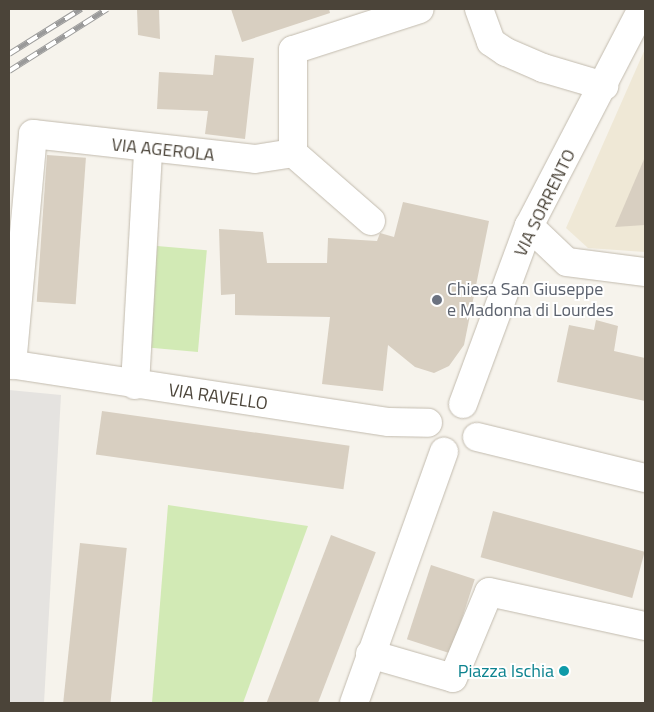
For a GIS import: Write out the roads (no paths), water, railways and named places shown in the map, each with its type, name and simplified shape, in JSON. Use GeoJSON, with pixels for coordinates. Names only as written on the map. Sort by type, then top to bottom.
{"type":"FeatureCollection","features":[{"type":"Feature","properties":{"kind":"street"},"geometry":{"type":"LineString","coordinates":[[371,221],[293,154],[293,50],[420,9]]}},
{"type":"Feature","properties":{"kind":"street"},"geometry":{"type":"LineString","coordinates":[[478,9],[491,42],[506,52],[543,68],[604,86]]}},
{"type":"Feature","properties":{"kind":"street","name":"VIA SORRENTO"},"geometry":{"type":"LineString","coordinates":[[463,404],[530,226],[604,86],[642,9]]}},
{"type":"Feature","properties":{"kind":"street","name":"VIA AGEROLA"},"geometry":{"type":"LineString","coordinates":[[10,364],[33,134],[148,149],[255,159],[293,154]]}},
{"type":"Feature","properties":{"kind":"street"},"geometry":{"type":"LineString","coordinates":[[135,384],[148,149]]}},
{"type":"Feature","properties":{"kind":"street"},"geometry":{"type":"LineString","coordinates":[[530,226],[567,262],[645,272]]}},
{"type":"Feature","properties":{"kind":"street","name":"VIA RAVELLO"},"geometry":{"type":"LineString","coordinates":[[10,364],[389,422],[428,423]]}},
{"type":"Feature","properties":{"kind":"street"},"geometry":{"type":"LineString","coordinates":[[463,404],[476,416],[477,436],[466,450],[444,452],[431,441],[428,423],[441,405],[463,404]]}},
{"type":"Feature","properties":{"kind":"street"},"geometry":{"type":"LineString","coordinates":[[477,436],[645,478]]}},
{"type":"Feature","properties":{"kind":"street"},"geometry":{"type":"LineString","coordinates":[[354,703],[444,452]]}},
{"type":"Feature","properties":{"kind":"street"},"geometry":{"type":"LineString","coordinates":[[370,654],[453,678],[490,592],[645,626]]}},
{"type":"Feature","properties":{"kind":"railway"},"geometry":{"type":"LineString","coordinates":[[9,54],[81,9]]}},
{"type":"Feature","properties":{"kind":"railway"},"geometry":{"type":"LineString","coordinates":[[9,71],[107,9]]}},
{"type":"Feature","properties":{"kind":"place","name":"Chiesa San Giuseppe e Madonna di Lourdes"},"geometry":{"type":"Point","coordinates":[437,300]}},
{"type":"Feature","properties":{"kind":"place","name":"Piazza Ischia"},"geometry":{"type":"Point","coordinates":[564,671]}}]}
